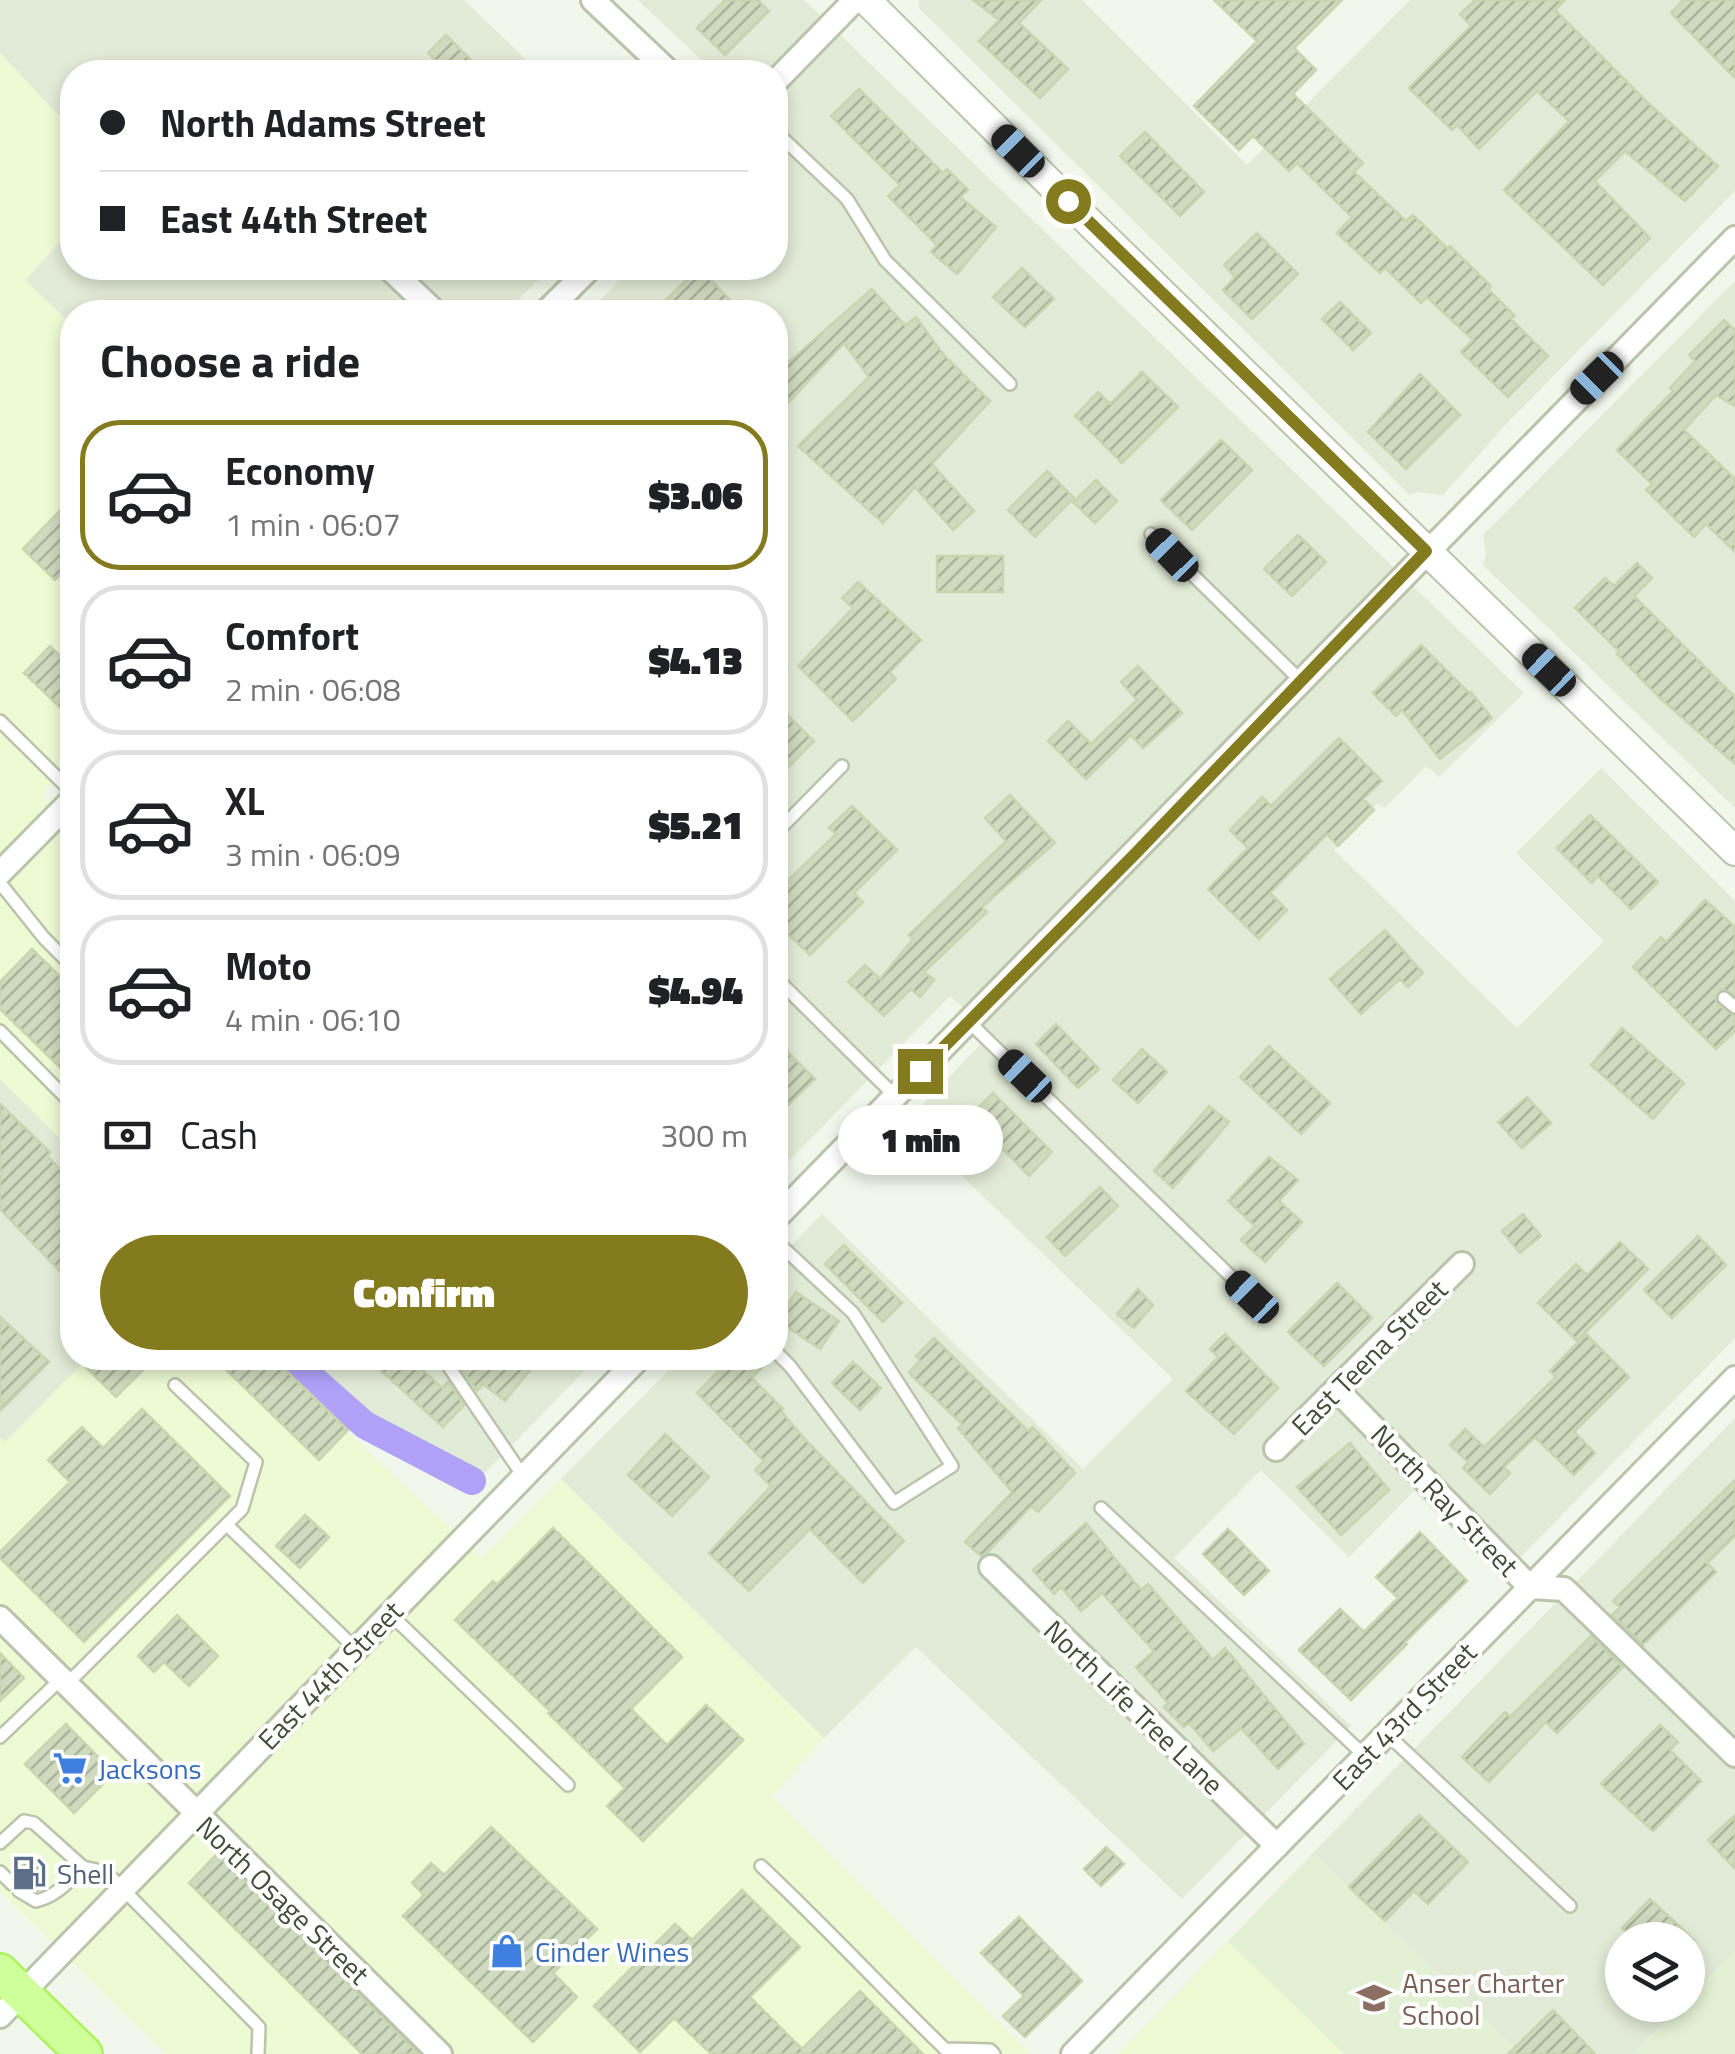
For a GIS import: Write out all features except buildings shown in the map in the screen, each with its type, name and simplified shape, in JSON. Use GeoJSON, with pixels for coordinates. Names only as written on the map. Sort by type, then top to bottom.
{"type":"FeatureCollection","features":[{"type":"Feature","properties":{"kind":"main road"},"geometry":{"type":"LineString","coordinates":[[7,1994],[84,2054]]}},
{"type":"Feature","properties":{"kind":"street"},"geometry":{"type":"LineString","coordinates":[[593,0],[656,60]]}},
{"type":"Feature","properties":{"kind":"street"},"geometry":{"type":"LineString","coordinates":[[788,69],[855,0]]}},
{"type":"Feature","properties":{"kind":"street"},"geometry":{"type":"LineString","coordinates":[[866,0],[1426,551],[1733,846]]}},
{"type":"Feature","properties":{"kind":"street"},"geometry":{"type":"LineString","coordinates":[[788,1205],[1735,238]]}},
{"type":"Feature","properties":{"kind":"street"},"geometry":{"type":"LineString","coordinates":[[402,280],[423,300]]}},
{"type":"Feature","properties":{"kind":"street"},"geometry":{"type":"LineString","coordinates":[[558,300],[578,280]]}},
{"type":"Feature","properties":{"kind":"street"},"geometry":{"type":"LineString","coordinates":[[0,873],[60,812]]}},
{"type":"Feature","properties":{"kind":"street","name":"East Teena Street"},"geometry":{"type":"LineString","coordinates":[[1276,1449],[1462,1264]]}},
{"type":"Feature","properties":{"kind":"street","name":"East 44th Street"},"geometry":{"type":"LineString","coordinates":[[7,1994],[126,1889],[627,1370]]}},
{"type":"Feature","properties":{"kind":"street","name":"East 43rd Street"},"geometry":{"type":"LineString","coordinates":[[1074,2054],[1735,1378]]}},
{"type":"Feature","properties":{"kind":"street","name":"North Ray Street"},"geometry":{"type":"LineString","coordinates":[[1336,1389],[1530,1587],[1564,1588],[1735,1755]]}},
{"type":"Feature","properties":{"kind":"street","name":"North Life Tree Lane"},"geometry":{"type":"LineString","coordinates":[[992,1567],[1277,1846]]}},
{"type":"Feature","properties":{"kind":"street","name":"North Osage Street"},"geometry":{"type":"LineString","coordinates":[[0,1618],[440,2054]]}},
{"type":"Feature","properties":{"kind":"lane"},"geometry":{"type":"LineString","coordinates":[[788,143],[846,199],[885,260],[1010,384]]}},
{"type":"Feature","properties":{"kind":"lane"},"geometry":{"type":"LineString","coordinates":[[1151,534],[1301,681]]}},
{"type":"Feature","properties":{"kind":"lane"},"geometry":{"type":"LineString","coordinates":[[0,721],[60,780]]}},
{"type":"Feature","properties":{"kind":"lane"},"geometry":{"type":"LineString","coordinates":[[788,821],[842,766]]}},
{"type":"Feature","properties":{"kind":"lane"},"geometry":{"type":"LineString","coordinates":[[0,883],[60,954]]}},
{"type":"Feature","properties":{"kind":"lane"},"geometry":{"type":"LineString","coordinates":[[788,990],[895,1096]]}},
{"type":"Feature","properties":{"kind":"lane"},"geometry":{"type":"LineString","coordinates":[[1724,998],[1735,1008]]}},
{"type":"Feature","properties":{"kind":"lane"},"geometry":{"type":"LineString","coordinates":[[968,1021],[1252,1297]]}},
{"type":"Feature","properties":{"kind":"lane"},"geometry":{"type":"LineString","coordinates":[[0,1031],[60,1092]]}},
{"type":"Feature","properties":{"kind":"lane"},"geometry":{"type":"LineString","coordinates":[[788,1252],[853,1312],[952,1466],[894,1503],[788,1364]]}},
{"type":"Feature","properties":{"kind":"lane"},"geometry":{"type":"LineString","coordinates":[[451,1370],[522,1476]]}},
{"type":"Feature","properties":{"kind":"lane"},"geometry":{"type":"LineString","coordinates":[[0,1737],[64,1682],[242,1508],[256,1462],[174,1385]]}},
{"type":"Feature","properties":{"kind":"lane"},"geometry":{"type":"LineString","coordinates":[[1101,1508],[1365,1756]]}},
{"type":"Feature","properties":{"kind":"lane"},"geometry":{"type":"LineString","coordinates":[[227,1525],[356,1650]]}},
{"type":"Feature","properties":{"kind":"lane"},"geometry":{"type":"LineString","coordinates":[[389,1613],[568,1785]]}},
{"type":"Feature","properties":{"kind":"lane"},"geometry":{"type":"LineString","coordinates":[[1387,1734],[1570,1906]]}},
{"type":"Feature","properties":{"kind":"lane"},"geometry":{"type":"LineString","coordinates":[[0,1843],[24,1821],[34,1824],[83,1867],[106,1872],[260,2028],[258,2054]]}},
{"type":"Feature","properties":{"kind":"lane"},"geometry":{"type":"LineString","coordinates":[[762,1866],[836,1935],[858,1964],[945,2050],[990,2050],[994,2054]]}},
{"type":"Feature","properties":{"kind":"lane"},"geometry":{"type":"LineString","coordinates":[[0,1872],[15,1888],[36,1901],[57,1893],[83,1867]]}},
{"type":"Feature","properties":{"kind":"shaded area"},"geometry":{"type":"Polygon","coordinates":[[[0,0],[464,0],[526,60],[60,60],[60,117],[0,53],[0,0]]]}},
{"type":"Feature","properties":{"kind":"shaded area"},"geometry":{"type":"Polygon","coordinates":[[[638,0],[804,0],[1524,693],[1439,777],[1426,766],[1385,808],[1378,803],[1334,850],[1517,1028],[1604,941],[1516,853],[1601,768],[1735,901],[1735,1338],[1501,1577],[1414,1491],[1349,1557],[1261,1470],[1174,1558],[1351,1726],[1182,1899],[916,1647],[824,1738],[561,1479],[669,1370],[788,1370],[788,1249],[822,1214],[1083,1469],[1173,1379],[906,1122],[992,1032],[950,996],[788,1162],[788,300],[600,300],[620,280],[788,280],[788,60],[701,60],[638,0]]]}},
{"type":"Feature","properties":{"kind":"shaded area"},"geometry":{"type":"Polygon","coordinates":[[[919,0],[1082,0],[1247,165],[1410,0],[1735,0],[1735,191],[1509,421],[1443,495],[1410,495],[919,8],[919,0]]]}},
{"type":"Feature","properties":{"kind":"shaded area"},"geometry":{"type":"Polygon","coordinates":[[[0,53],[60,117],[60,241],[25,280],[60,314],[60,774],[41,795],[60,813],[60,1138],[0,1079],[0,53]]]}},
{"type":"Feature","properties":{"kind":"shaded area"},"geometry":{"type":"Polygon","coordinates":[[[60,242],[60,280],[538,280],[518,300],[60,300],[60,314],[25,281],[60,242]]]}},
{"type":"Feature","properties":{"kind":"shaded area"},"geometry":{"type":"Polygon","coordinates":[[[1735,281],[1735,808],[1483,565],[1483,535],[1735,281]]]}},
{"type":"Feature","properties":{"kind":"shaded area"},"geometry":{"type":"Polygon","coordinates":[[[0,1079],[60,1138],[60,1370],[76,1370],[5,1442],[0,1437],[0,1079]]]}},
{"type":"Feature","properties":{"kind":"shaded area"},"geometry":{"type":"Polygon","coordinates":[[[76,1370],[281,1370],[482,1558],[561,1479],[824,1738],[772,1797],[1031,2054],[166,2054],[0,1891],[0,1438],[5,1442],[76,1370]]]}},
{"type":"Feature","properties":{"kind":"shaded area"},"geometry":{"type":"Polygon","coordinates":[[[317,1370],[585,1370],[465,1493],[317,1370]]]}},
{"type":"Feature","properties":{"kind":"shaded area"},"geometry":{"type":"Polygon","coordinates":[[[1735,1418],[1735,1747],[1667,1701],[1735,1768],[1735,1951],[1705,1982],[1705,1922],[1605,1922],[1605,2022],[1665,2022],[1633,2054],[1521,2054],[1313,1853],[1735,1418]]]}},
{"type":"Feature","properties":{"kind":"shaded area","name":"Anser Charter School"},"geometry":{"type":"Polygon","coordinates":[[[1313,1853],[1521,2054],[1344,2054],[1228,1941],[1313,1853]]]}},
{"type":"Feature","properties":{"kind":"shaded area"},"geometry":{"type":"Polygon","coordinates":[[[1228,1941],[1344,2054],[1118,2054],[1228,1941]]]}},
{"type":"Feature","properties":{"kind":"shaded area","name":"Anser Charter School"},"geometry":{"type":"Polygon","coordinates":[[[1735,1951],[1735,2054],[1633,2054],[1665,2022],[1705,2022],[1705,1982],[1735,1951]]]}},
{"type":"Feature","properties":{"kind":"waterway"},"geometry":{"type":"LineString","coordinates":[[303,1370],[365,1425],[472,1481]]}},
{"type":"Feature","properties":{"kind":"place","name":"Jacksons"},"geometry":{"type":"Point","coordinates":[70,1768]}},
{"type":"Feature","properties":{"kind":"place","name":"Shell"},"geometry":{"type":"Point","coordinates":[29,1873]}},
{"type":"Feature","properties":{"kind":"place","name":"Cinder Wines"},"geometry":{"type":"Point","coordinates":[507,1951]}},
{"type":"Feature","properties":{"kind":"place","name":"Anser Charter School"},"geometry":{"type":"Point","coordinates":[1374,1998]}},
{"type":"Feature","properties":{"kind":"route"},"geometry":{"type":"LineString","coordinates":[[920,1071],[1426,551],[1068,201]]}}]}
